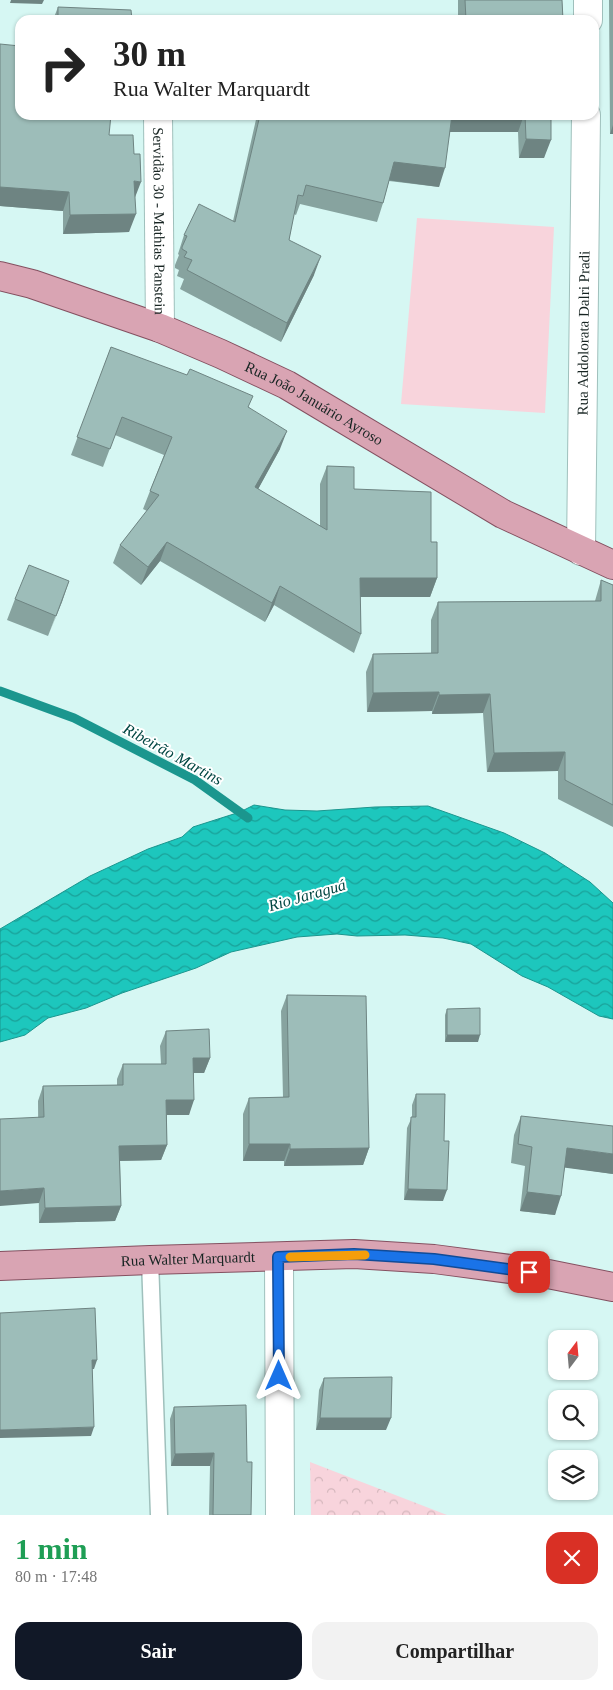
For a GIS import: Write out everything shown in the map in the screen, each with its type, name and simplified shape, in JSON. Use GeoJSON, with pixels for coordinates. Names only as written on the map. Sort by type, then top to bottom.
{"type":"FeatureCollection","features":[{"type":"Feature","properties":{"kind":"main road","name":"Rua João Januário Ayroso"},"geometry":{"type":"LineString","coordinates":[[0,276],[32,284],[160,328],[287,385],[503,514],[581,552],[613,565]]}},
{"type":"Feature","properties":{"kind":"main road","name":"Rua Walter Marquardt"},"geometry":{"type":"LineString","coordinates":[[0,1266],[354,1254],[434,1259],[548,1274],[613,1287]]}},
{"type":"Feature","properties":{"kind":"street"},"geometry":{"type":"LineString","coordinates":[[588,0],[588,15]]}},
{"type":"Feature","properties":{"kind":"street","name":"Servidão 30 - Mathias Panstein"},"geometry":{"type":"LineString","coordinates":[[158,120],[160,328]]}},
{"type":"Feature","properties":{"kind":"street","name":"Rua Addolorata Dalri Pradi"},"geometry":{"type":"LineString","coordinates":[[581,552],[586,120]]}},
{"type":"Feature","properties":{"kind":"street"},"geometry":{"type":"LineString","coordinates":[[278,1257],[280,1515]]}},
{"type":"Feature","properties":{"kind":"lane"},"geometry":{"type":"LineString","coordinates":[[150,1260],[159,1515]]}},
{"type":"Feature","properties":{"kind":"green space"},"geometry":{"type":"Polygon","coordinates":[[[417,218],[554,227],[545,413],[401,404],[417,218]]]}},
{"type":"Feature","properties":{"kind":"green space"},"geometry":{"type":"Polygon","coordinates":[[[310,1462],[447,1515],[311,1515],[310,1462]]]}},
{"type":"Feature","properties":{"kind":"water","name":"Rio Jaraguá"},"geometry":{"type":"Polygon","coordinates":[[[254,805],[285,810],[317,811],[428,806],[504,833],[545,853],[590,882],[613,903],[613,1019],[599,1016],[548,987],[522,976],[471,944],[443,938],[405,935],[357,936],[337,934],[297,937],[231,952],[196,968],[122,993],[86,1008],[48,1018],[25,1035],[0,1042],[0,929],[90,876],[148,849],[182,837],[193,827],[240,812],[254,805]]]}},
{"type":"Feature","properties":{"kind":"building"},"geometry":{"type":"Polygon","coordinates":[[[465,0],[562,0],[563,15],[466,15],[465,0]]]}},
{"type":"Feature","properties":{"kind":"building"},"geometry":{"type":"Polygon","coordinates":[[[58,7],[131,10],[132,15],[58,15],[58,7]]]}},
{"type":"Feature","properties":{"kind":"building"},"geometry":{"type":"Polygon","coordinates":[[[0,44],[15,46],[15,120],[110,120],[109,135],[133,135],[134,154],[140,154],[141,182],[134,181],[136,214],[70,215],[69,192],[0,187],[0,44]]]}},
{"type":"Feature","properties":{"kind":"building"},"geometry":{"type":"Polygon","coordinates":[[[259,120],[451,120],[445,168],[394,162],[383,203],[306,185],[303,196],[298,195],[289,240],[321,256],[287,323],[187,270],[192,260],[184,257],[187,252],[182,247],[187,236],[184,235],[199,204],[235,222],[259,120]]]}},
{"type":"Feature","properties":{"kind":"building"},"geometry":{"type":"Polygon","coordinates":[[[525,120],[551,120],[551,140],[526,139],[525,120]]]}},
{"type":"Feature","properties":{"kind":"building"},"geometry":{"type":"Polygon","coordinates":[[[111,347],[187,375],[190,369],[253,396],[248,407],[287,431],[255,487],[327,530],[327,466],[354,467],[354,489],[431,492],[431,542],[437,542],[437,578],[360,578],[361,634],[280,586],[272,603],[167,542],[148,567],[120,545],[159,495],[150,491],[172,437],[122,417],[110,449],[77,437],[111,347]]]}},
{"type":"Feature","properties":{"kind":"building"},"geometry":{"type":"Polygon","coordinates":[[[29,565],[69,581],[56,616],[15,599],[29,565]]]}},
{"type":"Feature","properties":{"kind":"building"},"geometry":{"type":"Polygon","coordinates":[[[601,580],[613,585],[613,805],[565,780],[565,752],[494,753],[490,694],[439,695],[439,692],[373,693],[373,654],[438,653],[438,602],[601,601],[601,580]]]}},
{"type":"Feature","properties":{"kind":"building"},"geometry":{"type":"Polygon","coordinates":[[[287,995],[366,996],[369,1148],[290,1149],[290,1144],[249,1144],[249,1098],[289,1097],[287,995]]]}},
{"type":"Feature","properties":{"kind":"building"},"geometry":{"type":"Polygon","coordinates":[[[480,1008],[480,1035],[447,1035],[447,1009],[480,1008]]]}},
{"type":"Feature","properties":{"kind":"building"},"geometry":{"type":"Polygon","coordinates":[[[209,1029],[210,1058],[193,1058],[194,1100],[166,1100],[167,1145],[119,1146],[121,1206],[45,1208],[44,1188],[0,1191],[0,1119],[44,1117],[43,1086],[123,1085],[123,1064],[166,1064],[166,1031],[209,1029]]]}},
{"type":"Feature","properties":{"kind":"building"},"geometry":{"type":"Polygon","coordinates":[[[416,1094],[445,1094],[444,1141],[449,1141],[447,1190],[408,1189],[411,1117],[416,1117],[416,1094]]]}},
{"type":"Feature","properties":{"kind":"building"},"geometry":{"type":"Polygon","coordinates":[[[521,1116],[613,1126],[613,1154],[567,1148],[561,1196],[527,1192],[532,1147],[518,1144],[521,1116]]]}},
{"type":"Feature","properties":{"kind":"building"},"geometry":{"type":"Polygon","coordinates":[[[95,1308],[97,1360],[92,1360],[94,1427],[0,1430],[0,1313],[95,1308]]]}},
{"type":"Feature","properties":{"kind":"building"},"geometry":{"type":"Polygon","coordinates":[[[392,1377],[391,1418],[320,1418],[324,1378],[392,1377]]]}},
{"type":"Feature","properties":{"kind":"building"},"geometry":{"type":"Polygon","coordinates":[[[246,1405],[247,1462],[252,1462],[251,1515],[213,1515],[214,1453],[175,1454],[174,1407],[246,1405]]]}},
{"type":"Feature","properties":{"kind":"waterway","name":"Ribeirão Martins"},"geometry":{"type":"LineString","coordinates":[[0,691],[74,718],[195,780],[248,818]]}},
{"type":"Feature","properties":{"kind":"slow traffic"},"geometry":{"type":"LineString","coordinates":[[290,1257],[365,1255]]}},
{"type":"Feature","properties":{"kind":"route"},"geometry":{"type":"LineString","coordinates":[[279,1376],[278,1257],[354,1254],[434,1259],[529,1272]]}}]}
